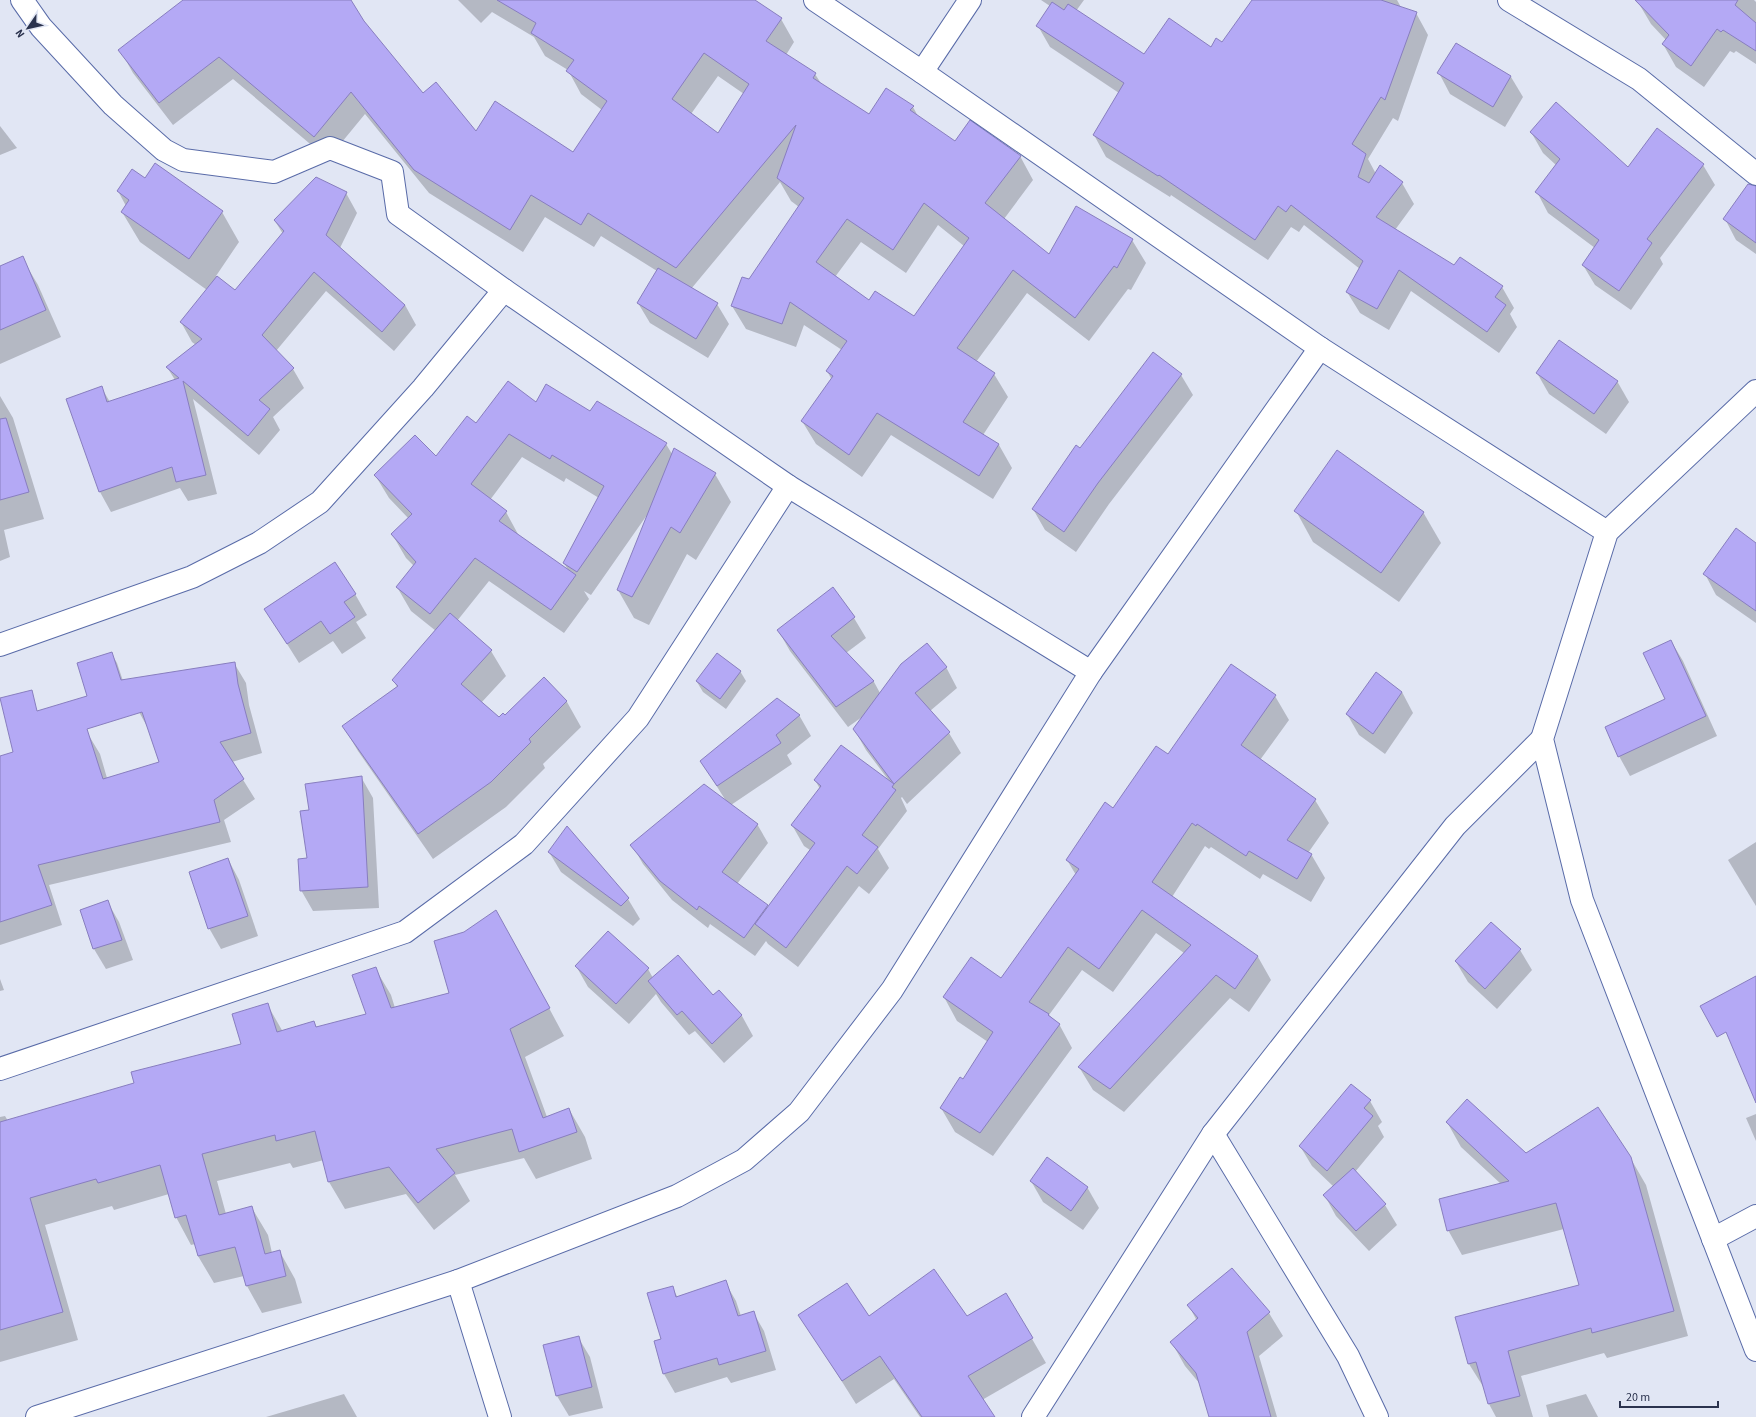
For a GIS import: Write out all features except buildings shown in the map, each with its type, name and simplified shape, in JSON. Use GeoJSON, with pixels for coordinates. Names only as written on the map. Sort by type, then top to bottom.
{"type":"FeatureCollection","features":[{"type":"Feature","properties":{"kind":"street"},"geometry":{"type":"LineString","coordinates":[[22,0],[41,28],[113,105],[164,150],[183,160],[274,172],[330,148],[392,172],[398,214],[504,290],[788,486],[1091,672]]}},
{"type":"Feature","properties":{"kind":"street"},"geometry":{"type":"LineString","coordinates":[[815,0],[922,72],[1320,348],[1607,532]]}},
{"type":"Feature","properties":{"kind":"street"},"geometry":{"type":"LineString","coordinates":[[922,72],[970,0]]}},
{"type":"Feature","properties":{"kind":"street"},"geometry":{"type":"LineString","coordinates":[[1509,0],[1639,79],[1756,174]]}},
{"type":"Feature","properties":{"kind":"street"},"geometry":{"type":"LineString","coordinates":[[0,645],[192,576],[259,543],[320,502],[423,388],[504,290]]}},
{"type":"Feature","properties":{"kind":"street"},"geometry":{"type":"LineString","coordinates":[[37,1417],[458,1282],[677,1196],[744,1160],[799,1112],[892,990],[1091,672],[1320,348]]}},
{"type":"Feature","properties":{"kind":"street"},"geometry":{"type":"LineString","coordinates":[[1033,1417],[1213,1134],[1455,826],[1542,739],[1607,532],[1756,391]]}},
{"type":"Feature","properties":{"kind":"street"},"geometry":{"type":"LineString","coordinates":[[0,1069],[405,932],[524,844],[638,718],[788,486]]}},
{"type":"Feature","properties":{"kind":"street"},"geometry":{"type":"LineString","coordinates":[[1542,739],[1582,900],[1756,1350]]}},
{"type":"Feature","properties":{"kind":"street"},"geometry":{"type":"LineString","coordinates":[[1213,1134],[1348,1356],[1377,1417]]}},
{"type":"Feature","properties":{"kind":"street"},"geometry":{"type":"LineString","coordinates":[[1713,1239],[1756,1216]]}},
{"type":"Feature","properties":{"kind":"street"},"geometry":{"type":"LineString","coordinates":[[458,1282],[500,1417]]}}]}
